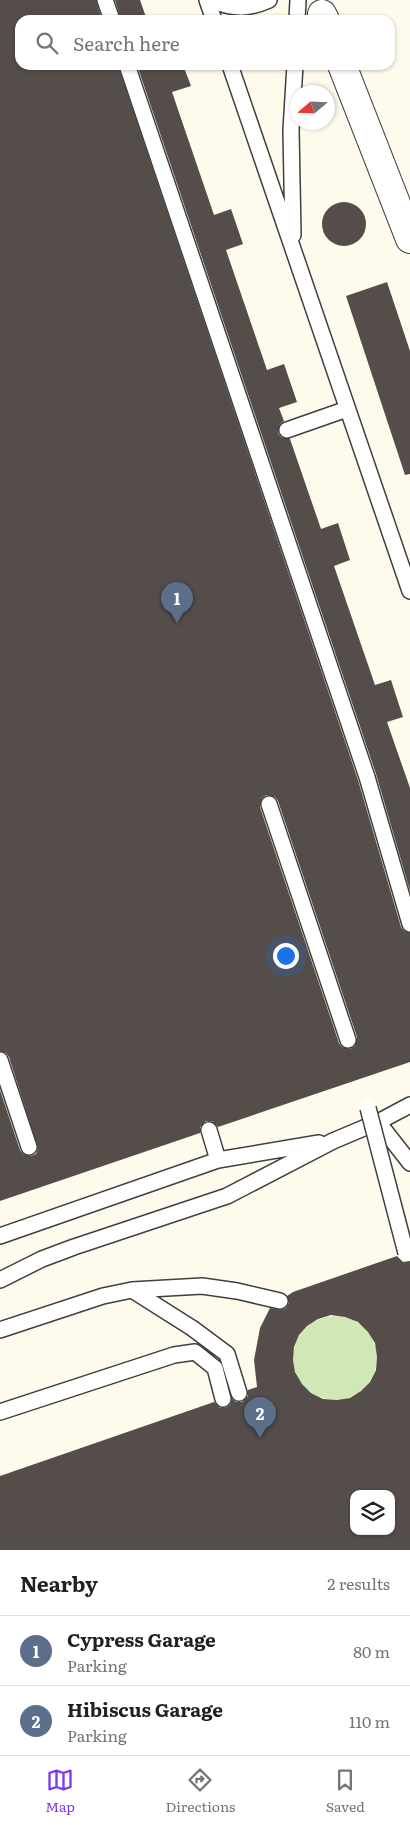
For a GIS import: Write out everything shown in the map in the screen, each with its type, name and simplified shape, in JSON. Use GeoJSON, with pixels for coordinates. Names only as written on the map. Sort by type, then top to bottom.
{"type":"FeatureCollection","features":[{"type":"Feature","properties":{"kind":"street"},"geometry":{"type":"LineString","coordinates":[[344,70],[410,239]]}},
{"type":"Feature","properties":{"kind":"lane"},"geometry":{"type":"LineString","coordinates":[[105,0],[110,15]]}},
{"type":"Feature","properties":{"kind":"lane"},"geometry":{"type":"LineString","coordinates":[[209,0],[228,7],[252,7],[269,0]]}},
{"type":"Feature","properties":{"kind":"lane"},"geometry":{"type":"LineString","coordinates":[[209,0],[213,15]]}},
{"type":"Feature","properties":{"kind":"lane"},"geometry":{"type":"LineString","coordinates":[[298,0],[312,15]]}},
{"type":"Feature","properties":{"kind":"lane"},"geometry":{"type":"LineString","coordinates":[[129,70],[366,777],[410,924]]}},
{"type":"Feature","properties":{"kind":"lane"},"geometry":{"type":"LineString","coordinates":[[232,70],[410,590]]}},
{"type":"Feature","properties":{"kind":"lane"},"geometry":{"type":"LineString","coordinates":[[293,250],[291,130],[294,70]]}},
{"type":"Feature","properties":{"kind":"lane"},"geometry":{"type":"LineString","coordinates":[[287,430],[347,409]]}},
{"type":"Feature","properties":{"kind":"lane"},"geometry":{"type":"LineString","coordinates":[[269,804],[348,1040]]}},
{"type":"Feature","properties":{"kind":"lane"},"geometry":{"type":"LineString","coordinates":[[0,1060],[29,1147]]}},
{"type":"Feature","properties":{"kind":"lane"},"geometry":{"type":"LineString","coordinates":[[0,1280],[42,1259],[74,1247],[228,1196],[333,1141],[378,1122],[410,1105]]}},
{"type":"Feature","properties":{"kind":"lane"},"geometry":{"type":"LineString","coordinates":[[368,1108],[406,1253]]}},
{"type":"Feature","properties":{"kind":"lane"},"geometry":{"type":"LineString","coordinates":[[378,1122],[410,1163]]}},
{"type":"Feature","properties":{"kind":"lane"},"geometry":{"type":"LineString","coordinates":[[209,1130],[218,1160]]}},
{"type":"Feature","properties":{"kind":"lane"},"geometry":{"type":"LineString","coordinates":[[0,1236],[218,1160],[333,1141]]}},
{"type":"Feature","properties":{"kind":"lane"},"geometry":{"type":"LineString","coordinates":[[0,1330],[103,1296],[132,1290],[202,1286],[237,1291],[280,1301]]}},
{"type":"Feature","properties":{"kind":"lane"},"geometry":{"type":"LineString","coordinates":[[132,1290],[192,1328],[227,1354],[239,1393]]}},
{"type":"Feature","properties":{"kind":"lane"},"geometry":{"type":"LineString","coordinates":[[0,1412],[174,1355],[195,1352],[215,1368],[223,1399]]}},
{"type":"Feature","properties":{"kind":"green space"},"geometry":{"type":"Polygon","coordinates":[[[335,1316],[351,1319],[365,1328],[374,1342],[377,1358],[374,1374],[365,1388],[351,1397],[335,1400],[319,1397],[305,1388],[296,1374],[293,1358],[296,1342],[305,1328],[319,1319],[335,1316]]]}},
{"type":"Feature","properties":{"kind":"building"},"geometry":{"type":"Polygon","coordinates":[[[0,0],[96,0],[100,15],[15,15],[15,70],[120,70],[358,780],[401,927],[404,931],[410,933],[410,1062],[218,1127],[212,1121],[206,1121],[200,1127],[200,1133],[0,1201],[0,1090],[20,1150],[23,1154],[31,1156],[36,1154],[38,1148],[9,1057],[6,1053],[0,1051],[0,0]],[[266,795],[262,798],[260,807],[339,1043],[342,1047],[350,1049],[355,1046],[357,1037],[278,801],[275,797],[266,795]]]}},
{"type":"Feature","properties":{"kind":"building"},"geometry":{"type":"Polygon","coordinates":[[[115,0],[140,0],[145,15],[120,15],[115,0]]]}},
{"type":"Feature","properties":{"kind":"building"},"geometry":{"type":"Polygon","coordinates":[[[139,70],[185,70],[191,86],[172,92],[214,215],[231,209],[243,244],[226,250],[267,370],[284,364],[297,402],[279,408],[284,421],[280,424],[278,433],[281,437],[290,439],[321,529],[338,523],[350,560],[334,566],[375,685],[391,680],[403,717],[387,722],[410,788],[410,891],[376,774],[139,70]]]}},
{"type":"Feature","properties":{"kind":"building"},"geometry":{"type":"Polygon","coordinates":[[[340,202],[348,202],[360,208],[366,224],[360,240],[348,246],[340,246],[328,240],[322,228],[322,220],[328,208],[340,202]]]}},
{"type":"Feature","properties":{"kind":"building"},"geometry":{"type":"Polygon","coordinates":[[[387,282],[410,351],[410,474],[405,475],[346,296],[387,282]]]}},
{"type":"Feature","properties":{"kind":"building"},"geometry":{"type":"Polygon","coordinates":[[[397,1256],[403,1262],[410,1261],[410,1550],[0,1550],[0,1476],[214,1402],[220,1408],[225,1408],[230,1405],[232,1399],[236,1402],[242,1402],[248,1396],[248,1390],[257,1387],[254,1360],[260,1328],[270,1308],[282,1310],[286,1308],[289,1303],[287,1296],[293,1292],[397,1256]],[[331,1315],[318,1319],[307,1326],[299,1335],[294,1347],[293,1360],[295,1372],[302,1384],[311,1393],[323,1399],[337,1400],[350,1398],[370,1382],[376,1370],[375,1343],[358,1322],[345,1317],[331,1315]]]}},
{"type":"Feature","properties":{"kind":"place","name":"Cypress Garage"},"geometry":{"type":"Point","coordinates":[177,623]}},
{"type":"Feature","properties":{"kind":"place","name":"Hibiscus Garage"},"geometry":{"type":"Point","coordinates":[260,1438]}}]}
